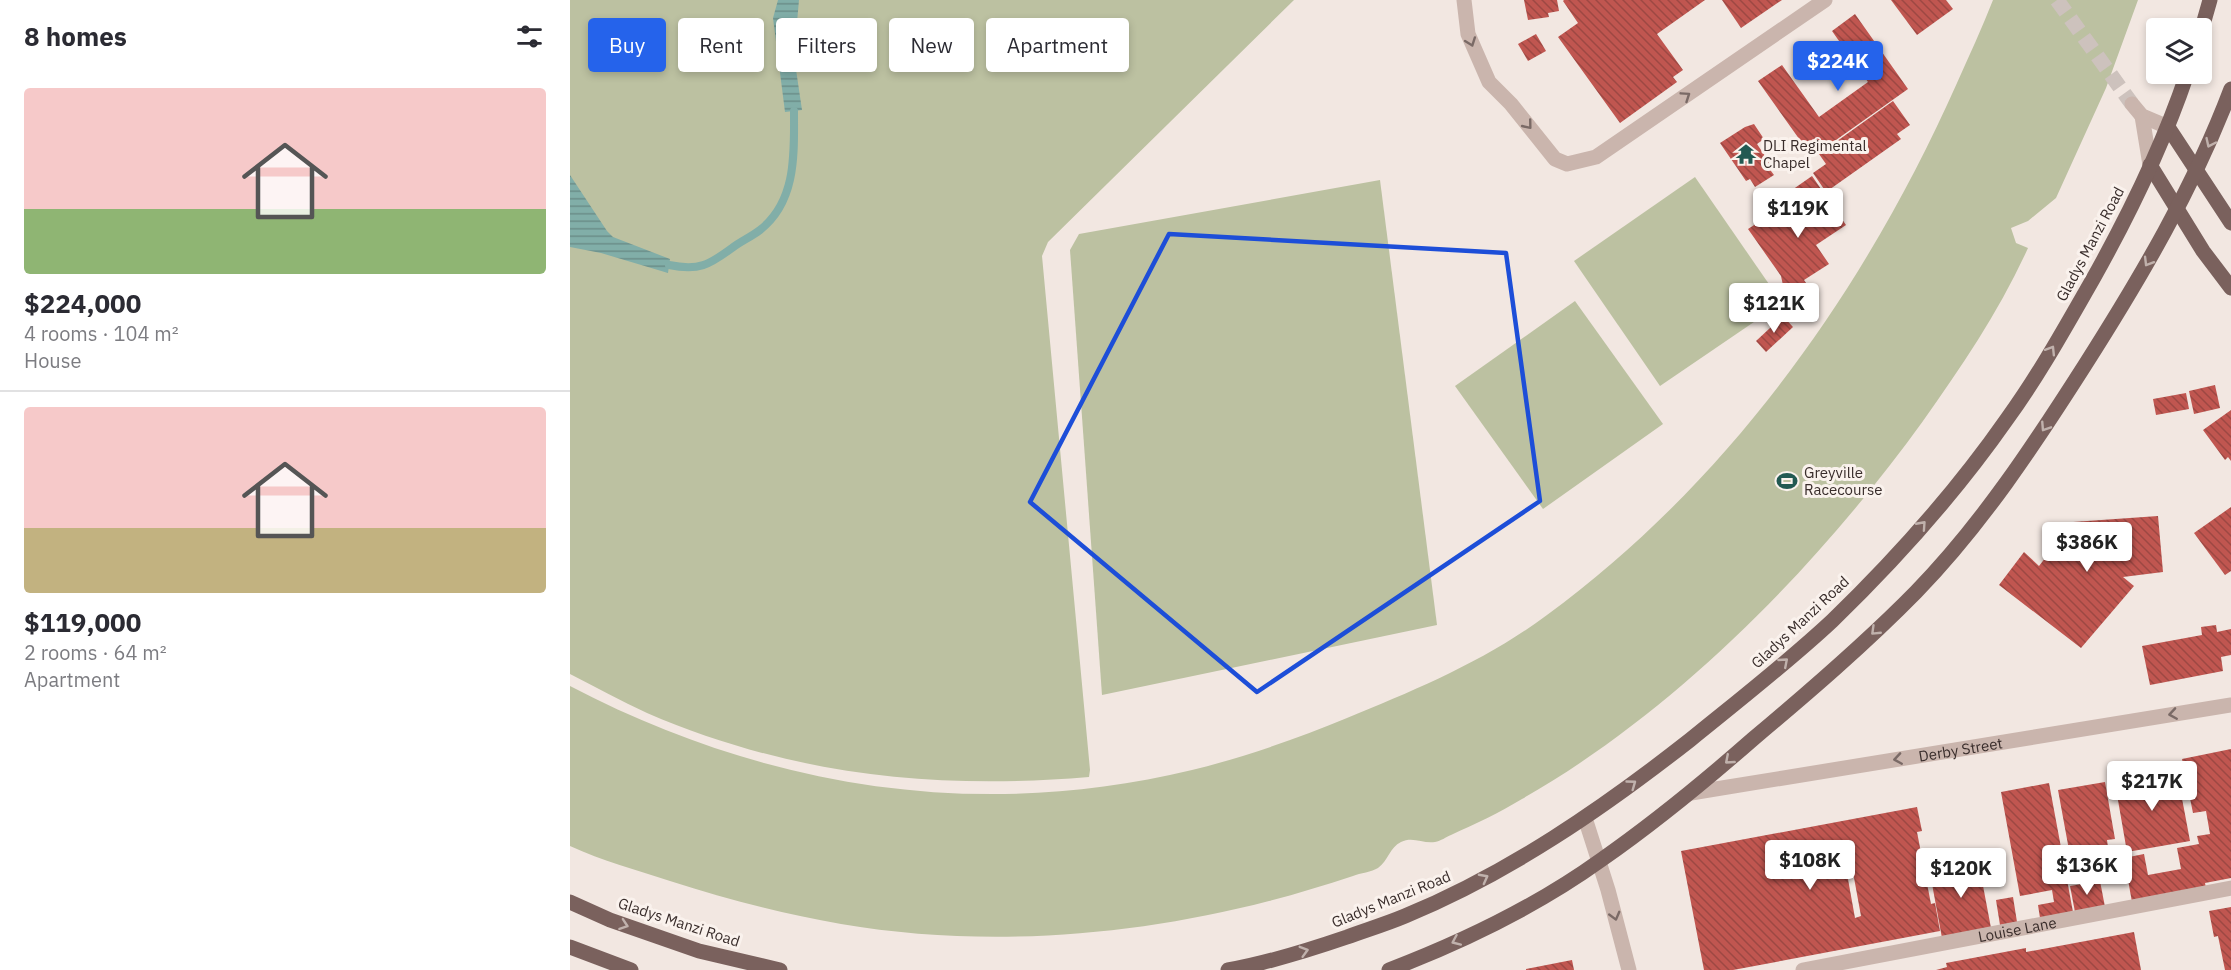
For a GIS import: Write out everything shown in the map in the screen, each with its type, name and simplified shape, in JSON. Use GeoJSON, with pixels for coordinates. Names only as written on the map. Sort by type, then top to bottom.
{"type":"FeatureCollection","features":[{"type":"Feature","properties":{"kind":"main road"},"geometry":{"type":"LineString","coordinates":[[2205,18],[2210,0]]}},
{"type":"Feature","properties":{"kind":"main road","name":"Gladys Manzi Road"},"geometry":{"type":"LineString","coordinates":[[1228,970],[1247,967],[1326,944],[1404,916],[1514,862],[1585,818],[1665,759],[1740,700],[1831,622],[1883,570],[1953,490],[2008,418],[2068,324],[2124,223],[2168,128],[2183,84]]}},
{"type":"Feature","properties":{"kind":"main road"},"geometry":{"type":"LineString","coordinates":[[1389,970],[1462,939],[1526,906],[1599,862],[1691,793],[1794,705],[1917,590],[1987,510],[2044,430],[2177,211],[2212,140],[2231,88]]}},
{"type":"Feature","properties":{"kind":"main road"},"geometry":{"type":"LineString","coordinates":[[2168,128],[2231,223]]}},
{"type":"Feature","properties":{"kind":"main road"},"geometry":{"type":"LineString","coordinates":[[2151,165],[2177,211],[2231,288]]}},
{"type":"Feature","properties":{"kind":"main road","name":"Gladys Manzi Road"},"geometry":{"type":"LineString","coordinates":[[570,902],[610,920],[699,951],[780,970]]}},
{"type":"Feature","properties":{"kind":"main road"},"geometry":{"type":"LineString","coordinates":[[570,947],[632,970]]}},
{"type":"Feature","properties":{"kind":"street"},"geometry":{"type":"LineString","coordinates":[[1464,0],[1468,34],[1489,81],[1555,159],[1567,164],[1596,157],[1825,0]]}},
{"type":"Feature","properties":{"kind":"street"},"geometry":{"type":"LineString","coordinates":[[2132,104],[2142,116],[2168,128]]}},
{"type":"Feature","properties":{"kind":"street"},"geometry":{"type":"LineString","coordinates":[[2142,116],[2151,165]]}},
{"type":"Feature","properties":{"kind":"street","name":"Derby Street"},"geometry":{"type":"LineString","coordinates":[[1691,793],[2231,705]]}},
{"type":"Feature","properties":{"kind":"street"},"geometry":{"type":"LineString","coordinates":[[1585,818],[1629,970]]}},
{"type":"Feature","properties":{"kind":"street","name":"Louise Lane"},"geometry":{"type":"LineString","coordinates":[[1803,970],[2231,888]]}},
{"type":"Feature","properties":{"kind":"highlighted area"},"geometry":{"type":"Polygon","coordinates":[[[1169,234],[1506,253],[1540,501],[1257,692],[1030,502],[1169,234]]]}},
{"type":"Feature","properties":{"kind":"green space"},"geometry":{"type":"Polygon","coordinates":[[[570,0],[1294,0],[1048,242],[1042,256],[1089,777],[1031,781],[919,779],[809,764],[755,751],[701,734],[647,713],[570,674],[570,0]]]}},
{"type":"Feature","properties":{"kind":"green space","name":"Greyville Racecourse"},"geometry":{"type":"Polygon","coordinates":[[[1993,0],[2138,0],[2106,88],[2056,198],[2028,221],[2011,228],[2016,243],[2028,248],[1993,315],[1938,400],[1882,475],[1791,581],[1690,679],[1636,723],[1580,763],[1522,799],[1439,841],[1405,840],[1397,844],[1384,862],[1375,869],[1300,892],[1216,913],[1163,923],[1056,935],[948,936],[841,924],[776,911],[712,894],[607,861],[570,846],[570,686],[644,721],[719,749],[796,771],[874,786],[952,793],[1032,793],[1112,786],[1192,770],[1251,753],[1309,733],[1399,696],[1450,673],[1500,646],[1547,615],[1613,562],[1675,504],[1733,442],[1787,376],[1836,306],[1880,234],[1921,159],[1993,0]]]}},
{"type":"Feature","properties":{"kind":"green space"},"geometry":{"type":"Polygon","coordinates":[[[1695,177],[1782,303],[1660,386],[1574,261],[1695,177]]]}},
{"type":"Feature","properties":{"kind":"green space"},"geometry":{"type":"Polygon","coordinates":[[[1380,180],[1437,625],[1102,695],[1070,250],[1079,234],[1380,180]]]}},
{"type":"Feature","properties":{"kind":"green space"},"geometry":{"type":"Polygon","coordinates":[[[1575,301],[1663,424],[1543,509],[1455,386],[1575,301]]]}},
{"type":"Feature","properties":{"kind":"water"},"geometry":{"type":"Polygon","coordinates":[[[778,0],[799,0],[797,18],[776,18],[776,42],[773,18],[778,0]]]}},
{"type":"Feature","properties":{"kind":"water"},"geometry":{"type":"Polygon","coordinates":[[[780,72],[796,72],[802,110],[785,112],[780,72]]]}},
{"type":"Feature","properties":{"kind":"water"},"geometry":{"type":"Polygon","coordinates":[[[570,175],[613,237],[670,259],[668,273],[601,253],[570,247],[570,175]]]}},
{"type":"Feature","properties":{"kind":"building"},"geometry":{"type":"Polygon","coordinates":[[[1524,0],[1557,0],[1559,11],[1548,13],[1549,17],[1528,20],[1524,0]]]}},
{"type":"Feature","properties":{"kind":"building"},"geometry":{"type":"Polygon","coordinates":[[[1564,0],[1705,0],[1657,34],[1683,70],[1673,77],[1677,82],[1620,123],[1558,37],[1578,23],[1564,0]]]}},
{"type":"Feature","properties":{"kind":"building"},"geometry":{"type":"Polygon","coordinates":[[[1722,0],[1782,0],[1741,28],[1722,0]]]}},
{"type":"Feature","properties":{"kind":"building"},"geometry":{"type":"Polygon","coordinates":[[[1891,0],[1946,0],[1953,9],[1917,35],[1891,0]]]}},
{"type":"Feature","properties":{"kind":"building"},"geometry":{"type":"Polygon","coordinates":[[[1855,14],[1908,89],[1812,157],[1758,81],[1782,65],[1819,117],[1868,82],[1832,31],[1855,14]]]}},
{"type":"Feature","properties":{"kind":"building"},"geometry":{"type":"Polygon","coordinates":[[[1536,34],[1546,51],[1528,61],[1518,44],[1536,34]]]}},
{"type":"Feature","properties":{"kind":"building"},"geometry":{"type":"Polygon","coordinates":[[[1893,101],[1910,125],[1897,134],[1901,139],[1826,192],[1813,173],[1826,164],[1819,154],[1893,101]]]}},
{"type":"Feature","properties":{"kind":"building","name":"DLI Regimental Chapel"},"geometry":{"type":"Polygon","coordinates":[[[1754,124],[1764,139],[1757,144],[1771,165],[1768,167],[1774,175],[1755,187],[1750,179],[1746,181],[1720,143],[1754,124]]]}},
{"type":"Feature","properties":{"kind":"building"},"geometry":{"type":"Polygon","coordinates":[[[1812,176],[1846,225],[1816,245],[1829,264],[1804,280],[1813,293],[1799,320],[1788,309],[1781,276],[1748,229],[1777,210],[1772,204],[1812,176]]]}},
{"type":"Feature","properties":{"kind":"building"},"geometry":{"type":"Polygon","coordinates":[[[1783,316],[1793,327],[1766,352],[1756,341],[1783,316]]]}},
{"type":"Feature","properties":{"kind":"building"},"geometry":{"type":"Polygon","coordinates":[[[2215,385],[2220,408],[2194,414],[2189,391],[2215,385]]]}},
{"type":"Feature","properties":{"kind":"building"},"geometry":{"type":"Polygon","coordinates":[[[2186,393],[2189,409],[2156,415],[2153,399],[2186,393]]]}},
{"type":"Feature","properties":{"kind":"building"},"geometry":{"type":"Polygon","coordinates":[[[2231,410],[2231,461],[2228,457],[2225,460],[2203,430],[2231,410]]]}},
{"type":"Feature","properties":{"kind":"building"},"geometry":{"type":"Polygon","coordinates":[[[2231,507],[2231,571],[2225,575],[2194,533],[2231,507]]]}},
{"type":"Feature","properties":{"kind":"building"},"geometry":{"type":"Polygon","coordinates":[[[2158,516],[2163,572],[2123,577],[2134,586],[2081,648],[1999,585],[2024,552],[2039,566],[2073,522],[2158,516]]]}},
{"type":"Feature","properties":{"kind":"building"},"geometry":{"type":"Polygon","coordinates":[[[2216,625],[2217,632],[2231,629],[2231,655],[2221,657],[2223,671],[2150,685],[2142,646],[2202,635],[2201,627],[2216,625]]]}},
{"type":"Feature","properties":{"kind":"building"},"geometry":{"type":"Polygon","coordinates":[[[2231,749],[2231,878],[2205,883],[2206,888],[2132,902],[2124,858],[2144,854],[2148,875],[2181,869],[2177,848],[2199,844],[2197,836],[2210,834],[2206,811],[2193,813],[2182,759],[2231,749]]]}},
{"type":"Feature","properties":{"kind":"building"},"geometry":{"type":"Polygon","coordinates":[[[2177,772],[2190,841],[2127,852],[2115,783],[2177,772]]]}},
{"type":"Feature","properties":{"kind":"building"},"geometry":{"type":"Polygon","coordinates":[[[2105,782],[2115,839],[2107,840],[2109,854],[2071,861],[2058,790],[2105,782]]]}},
{"type":"Feature","properties":{"kind":"building"},"geometry":{"type":"Polygon","coordinates":[[[2049,783],[2073,912],[2040,918],[2038,905],[2054,902],[2052,890],[2020,896],[2001,792],[2049,783]]]}},
{"type":"Feature","properties":{"kind":"building"},"geometry":{"type":"Polygon","coordinates":[[[1917,807],[1922,831],[1917,832],[1931,904],[1935,903],[1940,931],[1733,970],[1704,970],[1681,851],[1917,807]],[[1848,845],[1842,846],[1855,918],[1861,916],[1848,845]]]}},
{"type":"Feature","properties":{"kind":"building"},"geometry":{"type":"Polygon","coordinates":[[[1977,854],[1991,928],[1942,938],[1930,873],[1961,867],[1959,858],[1977,854]]]}},
{"type":"Feature","properties":{"kind":"building"},"geometry":{"type":"Polygon","coordinates":[[[2100,881],[2105,907],[2075,912],[2070,886],[2100,881]]]}},
{"type":"Feature","properties":{"kind":"building"},"geometry":{"type":"Polygon","coordinates":[[[2013,897],[2017,922],[2000,925],[1996,900],[2013,897]]]}},
{"type":"Feature","properties":{"kind":"building"},"geometry":{"type":"Polygon","coordinates":[[[2231,907],[2231,970],[2225,970],[2218,936],[2214,937],[2209,911],[2231,907]]]}},
{"type":"Feature","properties":{"kind":"building"},"geometry":{"type":"Polygon","coordinates":[[[2134,932],[2141,970],[1936,970],[1947,967],[1946,963],[2026,948],[2026,952],[2134,932]]]}},
{"type":"Feature","properties":{"kind":"building"},"geometry":{"type":"Polygon","coordinates":[[[1572,960],[1574,970],[1526,970],[1526,969],[1572,960]]]}},
{"type":"Feature","properties":{"kind":"waterway"},"geometry":{"type":"LineString","coordinates":[[669,265],[696,267],[717,259],[760,230],[772,218],[781,205],[791,175],[794,111]]}},
{"type":"Feature","properties":{"kind":"tunnel"},"geometry":{"type":"LineString","coordinates":[[2057,0],[2132,104]]}},
{"type":"Feature","properties":{"kind":"place","name":"DLI Regimental Chapel"},"geometry":{"type":"Point","coordinates":[1746,154]}},
{"type":"Feature","properties":{"kind":"place","name":"Greyville Racecourse"},"geometry":{"type":"Point","coordinates":[1787,481]}}]}
